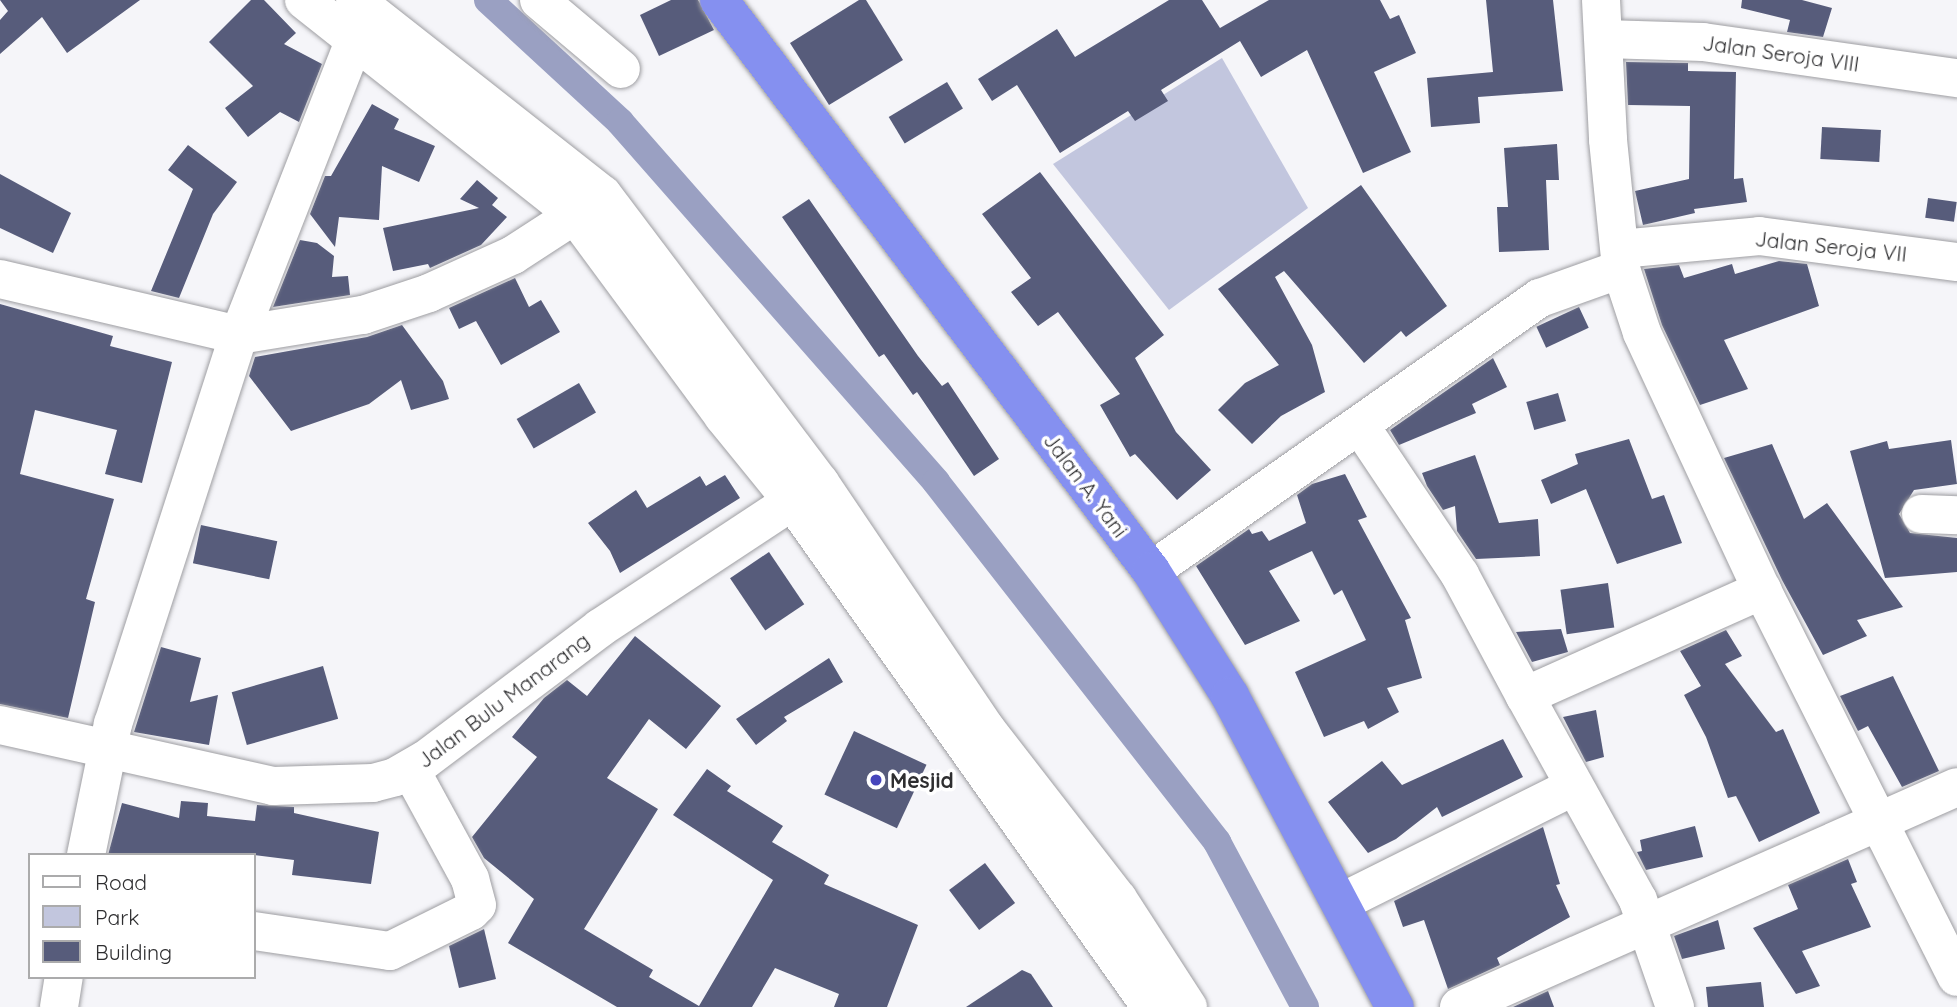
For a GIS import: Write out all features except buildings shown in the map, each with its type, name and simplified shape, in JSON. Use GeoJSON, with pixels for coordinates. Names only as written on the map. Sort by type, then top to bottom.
{"type":"FeatureCollection","features":[{"type":"Feature","properties":{"kind":"highway","name":"Jalan A. Yani"},"geometry":{"type":"LineString","coordinates":[[719,0],[1151,571],[1230,696],[1342,902],[1395,1007]]}},
{"type":"Feature","properties":{"kind":"street"},"geometry":{"type":"LineString","coordinates":[[304,0],[589,205]]}},
{"type":"Feature","properties":{"kind":"street"},"geometry":{"type":"LineString","coordinates":[[355,0],[589,205],[723,416],[806,492],[913,648],[1177,1006]]}},
{"type":"Feature","properties":{"kind":"street"},"geometry":{"type":"LineString","coordinates":[[539,0],[621,69]]}},
{"type":"Feature","properties":{"kind":"street"},"geometry":{"type":"LineString","coordinates":[[1601,0],[1608,140],[1621,259],[1662,383],[1762,590],[1957,977]]}},
{"type":"Feature","properties":{"kind":"street"},"geometry":{"type":"LineString","coordinates":[[86,853],[105,752],[239,335],[355,39]]}},
{"type":"Feature","properties":{"kind":"street","name":"Jalan Seroja VIII"},"geometry":{"type":"LineString","coordinates":[[1604,39],[1703,42],[1957,78]]}},
{"type":"Feature","properties":{"kind":"street"},"geometry":{"type":"LineString","coordinates":[[0,279],[239,335],[363,315],[429,293],[504,260],[589,205]]}},
{"type":"Feature","properties":{"kind":"street","name":"Jalan Seroja VII"},"geometry":{"type":"LineString","coordinates":[[1151,571],[1362,427],[1540,298],[1621,259],[1759,236],[1957,262]]}},
{"type":"Feature","properties":{"kind":"street"},"geometry":{"type":"LineString","coordinates":[[1362,427],[1460,575],[1648,922],[1675,1007]]}},
{"type":"Feature","properties":{"kind":"street","name":"Jalan Bulu Manarang"},"geometry":{"type":"LineString","coordinates":[[0,725],[105,752],[273,786],[373,783],[410,769],[600,628],[806,492]]}},
{"type":"Feature","properties":{"kind":"street"},"geometry":{"type":"LineString","coordinates":[[1525,696],[1762,590]]}},
{"type":"Feature","properties":{"kind":"street"},"geometry":{"type":"LineString","coordinates":[[256,931],[390,951],[471,911],[477,905],[470,879],[410,769]]}},
{"type":"Feature","properties":{"kind":"street"},"geometry":{"type":"LineString","coordinates":[[1342,902],[1573,787]]}},
{"type":"Feature","properties":{"kind":"street"},"geometry":{"type":"LineString","coordinates":[[1459,1007],[1957,787]]}},
{"type":"Feature","properties":{"kind":"street"},"geometry":{"type":"LineString","coordinates":[[59,1007],[64,979]]}},
{"type":"Feature","properties":{"kind":"green space"},"geometry":{"type":"Polygon","coordinates":[[[1222,58],[1308,208],[1169,310],[1053,164],[1222,58]]]}},
{"type":"Feature","properties":{"kind":"waterway"},"geometry":{"type":"LineString","coordinates":[[488,0],[620,122],[936,482],[1217,842],[1305,1007]]}},
{"type":"Feature","properties":{"kind":"place","name":"Mesjid"},"geometry":{"type":"Point","coordinates":[876,780]}}]}
